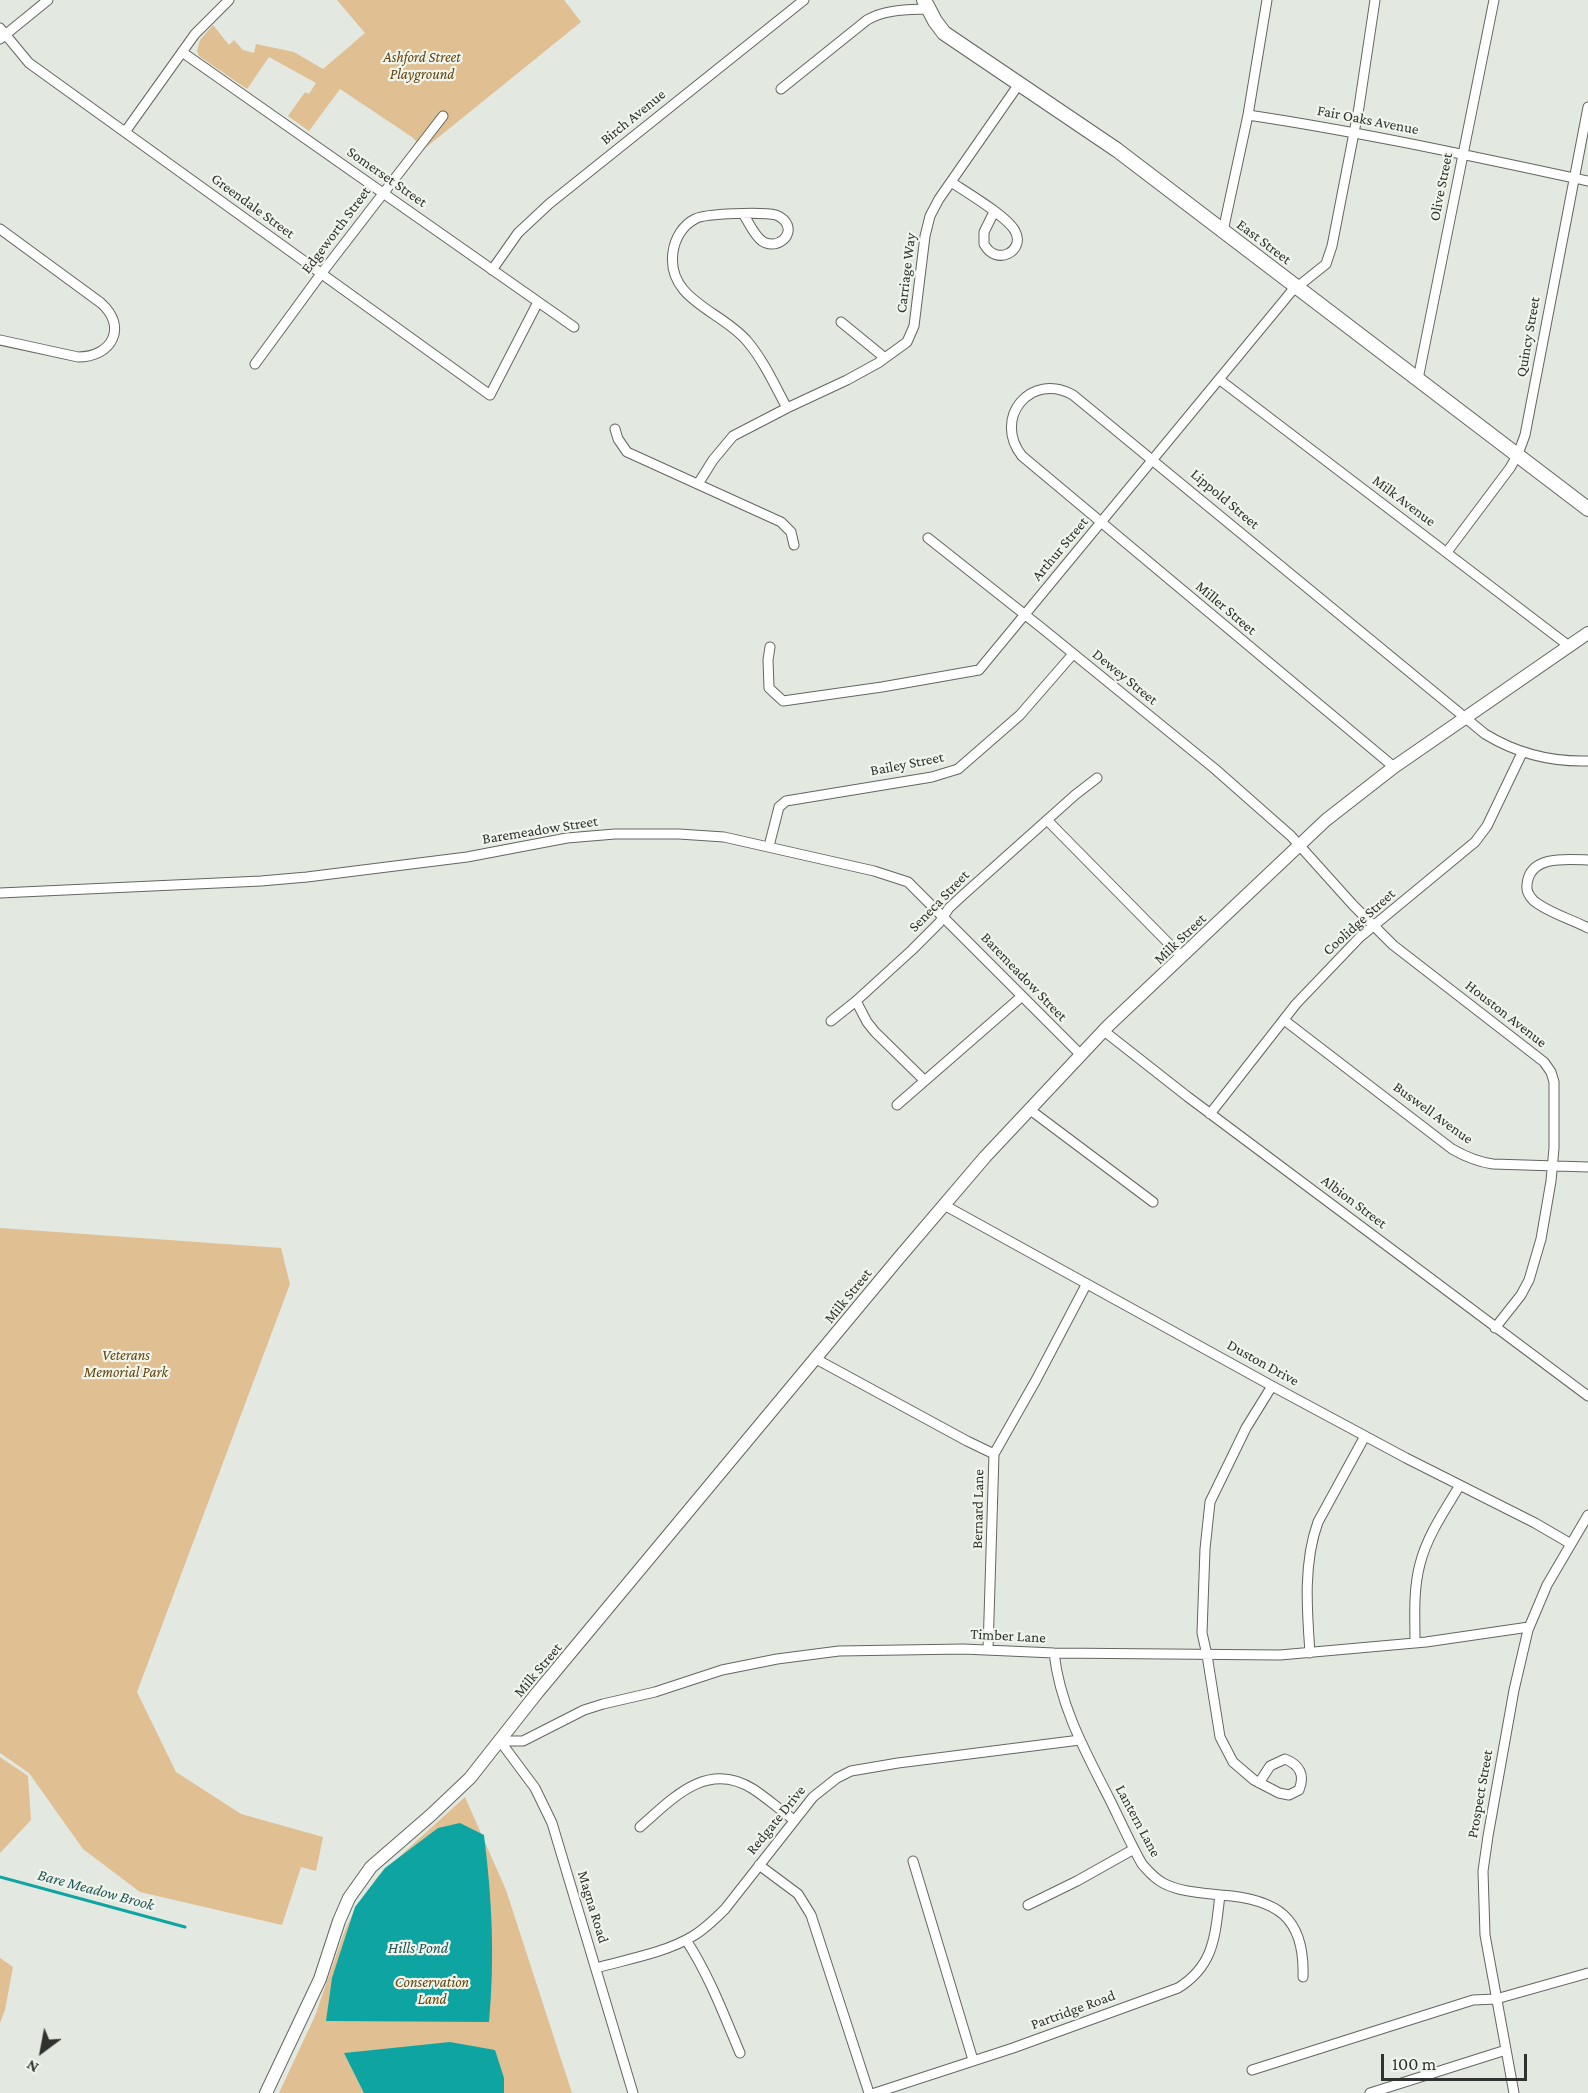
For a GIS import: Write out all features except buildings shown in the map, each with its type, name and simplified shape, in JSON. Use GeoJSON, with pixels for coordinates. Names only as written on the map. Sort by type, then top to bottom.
{"type":"FeatureCollection","features":[{"type":"Feature","properties":{"kind":"main road","name":"East Street"},"geometry":{"type":"LineString","coordinates":[[927,4],[944,33],[1117,150],[1588,509]]}},
{"type":"Feature","properties":{"kind":"street"},"geometry":{"type":"LineString","coordinates":[[2,34],[48,0]]}},
{"type":"Feature","properties":{"kind":"street"},"geometry":{"type":"LineString","coordinates":[[125,132],[182,52],[208,20],[229,0]]}},
{"type":"Feature","properties":{"kind":"street","name":"Birch Avenue"},"geometry":{"type":"LineString","coordinates":[[492,270],[518,233],[549,204],[804,0]]}},
{"type":"Feature","properties":{"kind":"street"},"geometry":{"type":"LineString","coordinates":[[1223,231],[1248,115],[1267,0]]}},
{"type":"Feature","properties":{"kind":"street","name":"Arthur Street"},"geometry":{"type":"LineString","coordinates":[[770,647],[769,688],[783,701],[979,670],[1297,287],[1326,264],[1354,133],[1376,0]]}},
{"type":"Feature","properties":{"kind":"street","name":"Olive Street"},"geometry":{"type":"LineString","coordinates":[[1418,380],[1494,0]]}},
{"type":"Feature","properties":{"kind":"street"},"geometry":{"type":"LineString","coordinates":[[781,89],[867,20],[892,10],[927,4]]}},
{"type":"Feature","properties":{"kind":"street","name":"Greendale Street"},"geometry":{"type":"LineString","coordinates":[[2,34],[29,63],[490,395],[538,302]]}},
{"type":"Feature","properties":{"kind":"street","name":"Somerset Street"},"geometry":{"type":"LineString","coordinates":[[182,52],[574,327]]}},
{"type":"Feature","properties":{"kind":"street","name":"Carriage Way"},"geometry":{"type":"LineString","coordinates":[[698,484],[712,460],[733,436],[847,380],[907,342],[912,335],[916,318],[921,264],[930,216],[1019,84]]}},
{"type":"Feature","properties":{"kind":"street","name":"Quincy Street"},"geometry":{"type":"LineString","coordinates":[[1447,552],[1517,455],[1529,417],[1588,106]]}},
{"type":"Feature","properties":{"kind":"street","name":"Fair Oaks Avenue"},"geometry":{"type":"LineString","coordinates":[[1248,115],[1463,154],[1588,181]]}},
{"type":"Feature","properties":{"kind":"street","name":"Edgeworth Street"},"geometry":{"type":"LineString","coordinates":[[255,364],[321,274],[443,117]]}},
{"type":"Feature","properties":{"kind":"street"},"geometry":{"type":"LineString","coordinates":[[951,182],[994,212],[1012,227],[1017,237],[1015,247],[1002,256],[991,253],[984,244],[984,232],[994,212]]}},
{"type":"Feature","properties":{"kind":"street"},"geometry":{"type":"LineString","coordinates":[[744,215],[755,234],[765,243],[779,244],[786,237],[788,228],[780,217],[744,215],[708,215],[697,218],[686,225],[674,247],[672,259],[674,272],[686,294],[745,339],[758,356],[787,408]]}},
{"type":"Feature","properties":{"kind":"street"},"geometry":{"type":"LineString","coordinates":[[0,229],[101,303],[109,311],[115,326],[115,333],[109,345],[96,355],[88,357],[78,357],[0,340]]}},
{"type":"Feature","properties":{"kind":"street"},"geometry":{"type":"LineString","coordinates":[[841,322],[885,358]]}},
{"type":"Feature","properties":{"kind":"street","name":"Milk Avenue"},"geometry":{"type":"LineString","coordinates":[[1220,380],[1569,646]]}},
{"type":"Feature","properties":{"kind":"street","name":"Lippold Street"},"geometry":{"type":"LineString","coordinates":[[1040,471],[1017,450],[1012,438],[1011,425],[1014,413],[1020,402],[1036,391],[1048,388],[1061,389],[1073,395],[1154,459],[1466,719],[1500,743],[1522,753],[1548,758],[1588,760]]}},
{"type":"Feature","properties":{"kind":"street"},"geometry":{"type":"LineString","coordinates":[[615,429],[618,439],[627,452],[781,522],[791,532],[794,545]]}},
{"type":"Feature","properties":{"kind":"street","name":"Miller Street"},"geometry":{"type":"LineString","coordinates":[[1040,471],[1394,767]]}},
{"type":"Feature","properties":{"kind":"street","name":"Dewey Street"},"geometry":{"type":"LineString","coordinates":[[928,538],[1224,777],[1298,845]]}},
{"type":"Feature","properties":{"kind":"street","name":"Milk Street"},"geometry":{"type":"LineString","coordinates":[[266,2093],[320,1979],[339,1921],[359,1882],[371,1867],[464,1784],[944,1205],[1029,1109],[1080,1054],[1298,845],[1339,809],[1394,767],[1588,633]]}},
{"type":"Feature","properties":{"kind":"street","name":"Bailey Street"},"geometry":{"type":"LineString","coordinates":[[769,846],[779,807],[786,801],[932,777],[958,769],[1020,715],[1073,654]]}},
{"type":"Feature","properties":{"kind":"street","name":"Coolidge Street"},"geometry":{"type":"LineString","coordinates":[[1210,1114],[1296,1004],[1360,937],[1475,842],[1487,826],[1522,753]]}},
{"type":"Feature","properties":{"kind":"street","name":"Seneca Street"},"geometry":{"type":"LineString","coordinates":[[831,1021],[919,943],[963,895],[1097,778]]}},
{"type":"Feature","properties":{"kind":"street"},"geometry":{"type":"LineString","coordinates":[[1047,820],[1182,957]]}},
{"type":"Feature","properties":{"kind":"street","name":"Baremeadow Street"},"geometry":{"type":"LineString","coordinates":[[0,893],[307,877],[467,857],[567,838],[615,834],[698,834],[731,838],[898,878],[918,890],[994,966],[1021,997],[1080,1054]]}},
{"type":"Feature","properties":{"kind":"street","name":"Houston Avenue"},"geometry":{"type":"LineString","coordinates":[[1298,845],[1374,926],[1423,969],[1544,1062],[1551,1072],[1554,1082],[1552,1166],[1540,1239],[1529,1280],[1521,1295],[1495,1328]]}},
{"type":"Feature","properties":{"kind":"street"},"geometry":{"type":"LineString","coordinates":[[1588,860],[1559,860],[1538,864],[1530,872],[1527,888],[1528,895],[1540,905],[1588,928]]}},
{"type":"Feature","properties":{"kind":"street"},"geometry":{"type":"LineString","coordinates":[[897,1105],[1021,997]]}},
{"type":"Feature","properties":{"kind":"street"},"geometry":{"type":"LineString","coordinates":[[856,1001],[875,1032],[924,1080]]}},
{"type":"Feature","properties":{"kind":"street","name":"Buswell Avenue"},"geometry":{"type":"LineString","coordinates":[[1284,1020],[1464,1156],[1493,1164],[1588,1167]]}},
{"type":"Feature","properties":{"kind":"street","name":"Albion Street"},"geometry":{"type":"LineString","coordinates":[[1104,1031],[1210,1114],[1588,1396]]}},
{"type":"Feature","properties":{"kind":"street"},"geometry":{"type":"LineString","coordinates":[[1029,1109],[1153,1202]]}},
{"type":"Feature","properties":{"kind":"street","name":"Duston Drive"},"geometry":{"type":"LineString","coordinates":[[944,1205],[1272,1386],[1571,1544]]}},
{"type":"Feature","properties":{"kind":"street","name":"Bernard Lane"},"geometry":{"type":"LineString","coordinates":[[988,1650],[994,1454],[1086,1285]]}},
{"type":"Feature","properties":{"kind":"street"},"geometry":{"type":"LineString","coordinates":[[816,1359],[994,1454]]}},
{"type":"Feature","properties":{"kind":"street"},"geometry":{"type":"LineString","coordinates":[[1259,1783],[1270,1766],[1285,1759],[1294,1763],[1300,1770],[1303,1780],[1299,1790],[1289,1795],[1279,1793],[1259,1783],[1233,1762],[1220,1737],[1202,1633],[1205,1550],[1210,1503],[1246,1428],[1272,1386]]}},
{"type":"Feature","properties":{"kind":"street"},"geometry":{"type":"LineString","coordinates":[[1310,1653],[1309,1574],[1313,1537],[1318,1522],[1365,1436]]}},
{"type":"Feature","properties":{"kind":"street"},"geometry":{"type":"LineString","coordinates":[[1415,1643],[1416,1586],[1420,1564],[1428,1543],[1460,1485]]}},
{"type":"Feature","properties":{"kind":"street","name":"Prospect Street"},"geometry":{"type":"LineString","coordinates":[[1514,2093],[1485,1935],[1483,1872],[1514,1689],[1529,1627],[1547,1585],[1588,1515]]}},
{"type":"Feature","properties":{"kind":"street","name":"Timber Lane"},"geometry":{"type":"LineString","coordinates":[[500,1741],[523,1741],[584,1710],[655,1692],[722,1670],[777,1659],[839,1651],[925,1648],[1054,1653],[1280,1655],[1415,1643],[1529,1627]]}},
{"type":"Feature","properties":{"kind":"street","name":"Lantern Lane"},"geometry":{"type":"LineString","coordinates":[[1054,1653],[1056,1673],[1066,1708],[1080,1740],[1134,1849],[1152,1876],[1164,1884],[1201,1893],[1258,1900],[1276,1908],[1288,1918],[1296,1930],[1302,1946],[1304,1977]]}},
{"type":"Feature","properties":{"kind":"street","name":"Redgate Drive"},"geometry":{"type":"LineString","coordinates":[[596,1968],[660,1950],[686,1940],[710,1924],[725,1909],[813,1797],[827,1785],[851,1772],[908,1762],[1080,1740]]}},
{"type":"Feature","properties":{"kind":"street","name":"Magna Road"},"geometry":{"type":"LineString","coordinates":[[500,1741],[535,1788],[552,1823],[633,2093]]}},
{"type":"Feature","properties":{"kind":"street"},"geometry":{"type":"LineString","coordinates":[[640,1827],[676,1796],[693,1785],[720,1778],[738,1782],[752,1789],[794,1820]]}},
{"type":"Feature","properties":{"kind":"street"},"geometry":{"type":"LineString","coordinates":[[1028,1905],[1134,1849]]}},
{"type":"Feature","properties":{"kind":"street"},"geometry":{"type":"LineString","coordinates":[[913,1861],[973,2060]]}},
{"type":"Feature","properties":{"kind":"street"},"geometry":{"type":"LineString","coordinates":[[759,1865],[798,1894],[811,1915],[869,2093]]}},
{"type":"Feature","properties":{"kind":"street","name":"Partridge Road"},"geometry":{"type":"LineString","coordinates":[[875,2093],[1103,2016],[1172,1991],[1187,1983],[1205,1964],[1212,1950],[1220,1895]]}},
{"type":"Feature","properties":{"kind":"street"},"geometry":{"type":"LineString","coordinates":[[686,1940],[707,1976],[740,2053]]}},
{"type":"Feature","properties":{"kind":"street"},"geometry":{"type":"LineString","coordinates":[[1252,2070],[1473,2000],[1496,1999],[1588,1973]]}},
{"type":"Feature","properties":{"kind":"street"},"geometry":{"type":"LineString","coordinates":[[1370,2093],[1506,2050]]}},
{"type":"Feature","properties":{"kind":"green space","name":"Ashford Street Playground"},"geometry":{"type":"Polygon","coordinates":[[[337,0],[564,0],[581,22],[424,149],[412,137],[340,89],[309,131],[288,116],[305,92],[309,94],[316,83],[269,57],[247,89],[199,56],[197,51],[200,40],[213,25],[229,45],[234,40],[243,50],[254,53],[256,44],[294,52],[323,69],[365,33],[337,0]]]}},
{"type":"Feature","properties":{"kind":"green space","name":"Veterans Memorial Park"},"geometry":{"type":"Polygon","coordinates":[[[0,1228],[281,1248],[290,1284],[137,1692],[176,1772],[241,1814],[323,1837],[316,1871],[301,1867],[282,1925],[140,1892],[83,1849],[29,1773],[0,1753],[0,1228]]]}},
{"type":"Feature","properties":{"kind":"green space"},"geometry":{"type":"Polygon","coordinates":[[[0,1757],[28,1776],[31,1820],[0,1853],[0,1757]]]}},
{"type":"Feature","properties":{"kind":"green space","name":"Conservation Land"},"geometry":{"type":"Polygon","coordinates":[[[465,1797],[506,1890],[572,2093],[279,2093],[315,2016],[345,1930],[356,1907],[378,1876],[465,1797]]]}},
{"type":"Feature","properties":{"kind":"green space"},"geometry":{"type":"Polygon","coordinates":[[[0,1958],[13,1967],[5,2010],[0,2023],[0,1958]]]}},
{"type":"Feature","properties":{"kind":"water","name":"Hills Pond"},"geometry":{"type":"Polygon","coordinates":[[[460,1823],[484,1835],[492,1928],[489,2022],[326,2021],[332,1978],[355,1907],[385,1868],[438,1828],[460,1823]]]}},
{"type":"Feature","properties":{"kind":"water"},"geometry":{"type":"Polygon","coordinates":[[[450,2042],[495,2050],[504,2078],[504,2093],[364,2093],[344,2053],[450,2042]]]}},
{"type":"Feature","properties":{"kind":"waterway","name":"Bare Meadow Brook"},"geometry":{"type":"LineString","coordinates":[[0,1877],[185,1927]]}}]}
